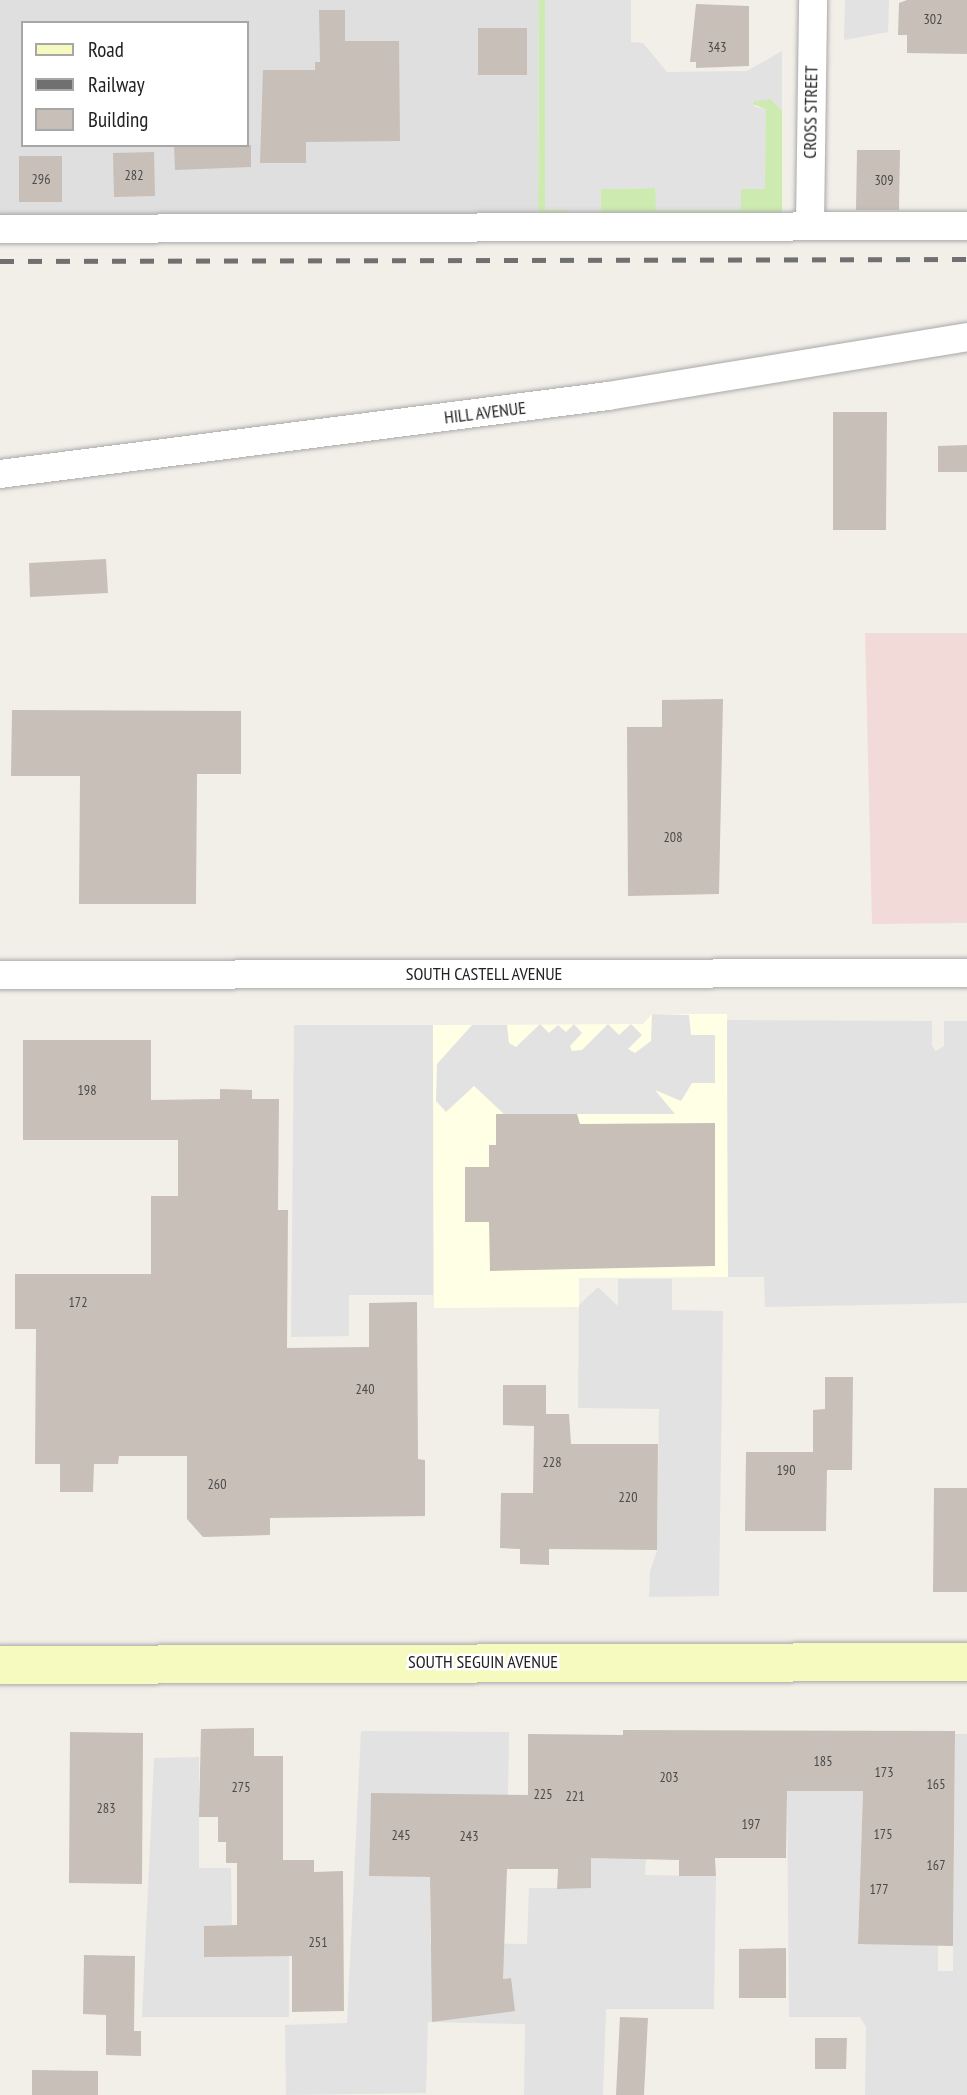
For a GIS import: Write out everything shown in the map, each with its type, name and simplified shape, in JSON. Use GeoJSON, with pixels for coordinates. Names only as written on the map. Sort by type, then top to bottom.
{"type":"FeatureCollection","features":[{"type":"Feature","properties":{"kind":"main road","name":"SOUTH SEGUIN AVENUE"},"geometry":{"type":"LineString","coordinates":[[0,1665],[967,1662]]}},
{"type":"Feature","properties":{"kind":"street","name":"CROSS STREET"},"geometry":{"type":"LineString","coordinates":[[810,224],[813,0]]}},
{"type":"Feature","properties":{"kind":"street"},"geometry":{"type":"LineString","coordinates":[[0,229],[810,224],[967,226]]}},
{"type":"Feature","properties":{"kind":"street","name":"HILL AVENUE"},"geometry":{"type":"LineString","coordinates":[[0,474],[620,395],[967,337]]}},
{"type":"Feature","properties":{"kind":"street","name":"SOUTH CASTELL AVENUE"},"geometry":{"type":"LineString","coordinates":[[0,975],[967,973]]}},
{"type":"Feature","properties":{"kind":"shaded area"},"geometry":{"type":"Polygon","coordinates":[[[0,0],[539,0],[538,219],[0,222],[0,0]]]}},
{"type":"Feature","properties":{"kind":"shaded area"},"geometry":{"type":"Polygon","coordinates":[[[545,0],[631,0],[631,42],[643,43],[667,72],[747,71],[782,51],[782,110],[771,99],[752,102],[755,107],[766,109],[765,189],[741,189],[741,210],[656,210],[655,188],[601,189],[600,219],[567,219],[567,210],[545,210],[545,0]]]}},
{"type":"Feature","properties":{"kind":"shaded area"},"geometry":{"type":"Polygon","coordinates":[[[845,0],[889,0],[888,32],[844,40],[845,0]]]}},
{"type":"Feature","properties":{"kind":"shaded area"},"geometry":{"type":"Polygon","coordinates":[[[865,633],[967,633],[967,923],[872,924],[865,633]]]}},
{"type":"Feature","properties":{"kind":"shaded area"},"geometry":{"type":"Polygon","coordinates":[[[652,1014],[727,1014],[728,1277],[579,1278],[579,1307],[434,1308],[433,1025],[643,1024],[652,1014]]]}},
{"type":"Feature","properties":{"kind":"shaded area"},"geometry":{"type":"Polygon","coordinates":[[[652,1014],[689,1015],[691,1035],[715,1035],[715,1083],[692,1083],[681,1101],[655,1090],[675,1114],[504,1114],[474,1086],[446,1112],[436,1101],[437,1064],[472,1025],[507,1025],[509,1043],[516,1047],[540,1024],[549,1033],[558,1025],[566,1032],[574,1024],[582,1033],[570,1046],[572,1051],[582,1050],[608,1024],[619,1035],[631,1024],[642,1035],[628,1049],[635,1053],[651,1041],[652,1014]]]}},
{"type":"Feature","properties":{"kind":"shaded area"},"geometry":{"type":"Polygon","coordinates":[[[727,1020],[932,1021],[932,1046],[936,1051],[944,1046],[944,1021],[967,1021],[967,1303],[765,1307],[764,1277],[728,1277],[727,1020]]]}},
{"type":"Feature","properties":{"kind":"shaded area"},"geometry":{"type":"Polygon","coordinates":[[[294,1025],[433,1025],[433,1295],[349,1295],[349,1336],[291,1337],[294,1025]]]}},
{"type":"Feature","properties":{"kind":"shaded area"},"geometry":{"type":"Polygon","coordinates":[[[618,1279],[672,1279],[672,1310],[723,1311],[719,1596],[649,1597],[650,1571],[657,1551],[659,1409],[578,1408],[579,1305],[598,1287],[618,1306],[618,1279]]]}},
{"type":"Feature","properties":{"kind":"shaded area"},"geometry":{"type":"Polygon","coordinates":[[[361,1731],[509,1732],[508,1795],[371,1794],[369,1876],[430,1877],[430,1943],[527,1944],[529,1888],[590,1888],[591,1857],[646,1859],[645,1875],[716,1876],[714,2009],[606,2009],[603,2095],[524,2095],[525,2024],[428,2022],[426,2093],[286,2095],[285,2025],[347,2023],[361,1731]]]}},
{"type":"Feature","properties":{"kind":"shaded area"},"geometry":{"type":"Polygon","coordinates":[[[955,1734],[967,1734],[967,2095],[865,2095],[866,2027],[860,2017],[789,2017],[787,1791],[863,1791],[858,1944],[938,1940],[938,1971],[953,1971],[955,1734]]]}},
{"type":"Feature","properties":{"kind":"shaded area"},"geometry":{"type":"Polygon","coordinates":[[[199,1757],[199,1868],[231,1868],[232,1925],[204,1926],[204,1956],[289,1956],[289,2017],[142,2017],[154,1758],[199,1757]]]}},
{"type":"Feature","properties":{"kind":"green space"},"geometry":{"type":"Polygon","coordinates":[[[539,0],[545,0],[545,210],[567,210],[567,219],[538,219],[539,0]]]}},
{"type":"Feature","properties":{"kind":"green space"},"geometry":{"type":"Polygon","coordinates":[[[755,99],[771,99],[782,110],[782,218],[600,219],[601,189],[656,188],[656,210],[741,189],[765,189],[765,109],[752,104],[755,99]]]}},
{"type":"Feature","properties":{"kind":"building"},"geometry":{"type":"Polygon","coordinates":[[[907,0],[967,0],[967,54],[907,53],[907,35],[898,35],[899,3],[907,0]]]}},
{"type":"Feature","properties":{"kind":"building"},"geometry":{"type":"Polygon","coordinates":[[[696,4],[749,6],[749,66],[696,68],[696,62],[690,62],[696,4]]]}},
{"type":"Feature","properties":{"kind":"building"},"geometry":{"type":"Polygon","coordinates":[[[319,10],[345,10],[345,41],[399,41],[400,141],[306,142],[306,163],[260,163],[263,70],[315,70],[315,62],[320,62],[319,10]]]}},
{"type":"Feature","properties":{"kind":"building"},"geometry":{"type":"Polygon","coordinates":[[[478,28],[527,28],[527,75],[478,75],[478,28]]]}},
{"type":"Feature","properties":{"kind":"building"},"geometry":{"type":"Polygon","coordinates":[[[251,145],[251,167],[175,170],[174,147],[251,145]]]}},
{"type":"Feature","properties":{"kind":"building"},"geometry":{"type":"Polygon","coordinates":[[[857,150],[900,150],[899,210],[856,210],[857,150]]]}},
{"type":"Feature","properties":{"kind":"building"},"geometry":{"type":"Polygon","coordinates":[[[154,152],[155,196],[114,197],[113,153],[154,152]]]}},
{"type":"Feature","properties":{"kind":"building"},"geometry":{"type":"Polygon","coordinates":[[[19,156],[62,156],[62,202],[19,202],[19,156]]]}},
{"type":"Feature","properties":{"kind":"building"},"geometry":{"type":"Polygon","coordinates":[[[833,412],[887,412],[886,530],[833,530],[833,412]]]}},
{"type":"Feature","properties":{"kind":"building"},"geometry":{"type":"Polygon","coordinates":[[[967,445],[967,472],[938,472],[938,446],[967,445]]]}},
{"type":"Feature","properties":{"kind":"building"},"geometry":{"type":"Polygon","coordinates":[[[106,559],[108,593],[30,597],[29,563],[106,559]]]}},
{"type":"Feature","properties":{"kind":"building"},"geometry":{"type":"Polygon","coordinates":[[[723,699],[719,894],[628,896],[627,727],[662,727],[662,700],[723,699]]]}},
{"type":"Feature","properties":{"kind":"building"},"geometry":{"type":"Polygon","coordinates":[[[12,710],[241,711],[241,774],[197,774],[196,904],[79,904],[80,776],[11,776],[12,710]]]}},
{"type":"Feature","properties":{"kind":"building"},"geometry":{"type":"Polygon","coordinates":[[[23,1040],[151,1040],[151,1100],[220,1099],[220,1089],[252,1090],[252,1099],[279,1099],[278,1210],[288,1210],[287,1348],[369,1347],[369,1303],[417,1302],[418,1459],[425,1460],[425,1516],[270,1518],[270,1535],[203,1537],[187,1519],[187,1456],[119,1456],[118,1464],[94,1464],[93,1492],[60,1492],[60,1464],[35,1464],[36,1329],[15,1329],[15,1274],[151,1274],[151,1196],[178,1196],[178,1140],[23,1140],[23,1040]]]}},
{"type":"Feature","properties":{"kind":"building"},"geometry":{"type":"Polygon","coordinates":[[[496,1114],[577,1114],[580,1124],[715,1123],[715,1266],[490,1271],[489,1222],[465,1222],[465,1167],[489,1167],[489,1145],[496,1145],[496,1114]]]}},
{"type":"Feature","properties":{"kind":"building"},"geometry":{"type":"Polygon","coordinates":[[[825,1377],[853,1377],[852,1470],[827,1470],[826,1531],[745,1531],[746,1452],[813,1452],[813,1410],[825,1409],[825,1377]]]}},
{"type":"Feature","properties":{"kind":"building"},"geometry":{"type":"Polygon","coordinates":[[[503,1385],[546,1385],[546,1414],[569,1414],[571,1444],[658,1444],[657,1550],[549,1549],[549,1565],[520,1564],[520,1549],[500,1548],[501,1493],[533,1493],[534,1426],[503,1425],[503,1385]]]}},
{"type":"Feature","properties":{"kind":"building"},"geometry":{"type":"Polygon","coordinates":[[[934,1488],[967,1488],[967,1592],[933,1592],[934,1488]]]}},
{"type":"Feature","properties":{"kind":"building"},"geometry":{"type":"Polygon","coordinates":[[[254,1728],[254,1756],[283,1756],[283,1860],[314,1860],[314,1872],[343,1871],[344,2011],[292,2012],[292,1956],[204,1957],[204,1926],[237,1925],[237,1863],[226,1863],[226,1842],[218,1842],[218,1817],[199,1817],[201,1729],[254,1728]]]}},
{"type":"Feature","properties":{"kind":"building"},"geometry":{"type":"Polygon","coordinates":[[[623,1730],[955,1731],[953,1946],[858,1944],[863,1791],[787,1791],[786,1858],[715,1858],[716,1876],[679,1876],[679,1860],[591,1858],[591,1888],[557,1889],[558,1869],[507,1869],[503,1979],[511,1978],[515,2011],[432,2022],[430,1877],[369,1876],[371,1793],[528,1795],[528,1734],[623,1735],[623,1730]]]}},
{"type":"Feature","properties":{"kind":"building"},"geometry":{"type":"Polygon","coordinates":[[[70,1732],[143,1733],[142,1884],[69,1883],[70,1732]]]}},
{"type":"Feature","properties":{"kind":"building"},"geometry":{"type":"Polygon","coordinates":[[[786,1948],[786,1998],[739,1998],[739,1949],[786,1948]]]}},
{"type":"Feature","properties":{"kind":"building"},"geometry":{"type":"Polygon","coordinates":[[[84,1955],[135,1956],[134,2031],[141,2031],[141,2056],[106,2055],[106,2015],[83,2014],[84,1955]]]}},
{"type":"Feature","properties":{"kind":"building"},"geometry":{"type":"Polygon","coordinates":[[[620,2017],[648,2018],[644,2095],[616,2095],[620,2017]]]}},
{"type":"Feature","properties":{"kind":"building"},"geometry":{"type":"Polygon","coordinates":[[[815,2038],[847,2038],[846,2069],[815,2069],[815,2038]]]}},
{"type":"Feature","properties":{"kind":"building"},"geometry":{"type":"Polygon","coordinates":[[[32,2070],[98,2071],[98,2095],[32,2095],[32,2070]]]}},
{"type":"Feature","properties":{"kind":"railway"},"geometry":{"type":"LineString","coordinates":[[0,261],[967,259]]}}]}
